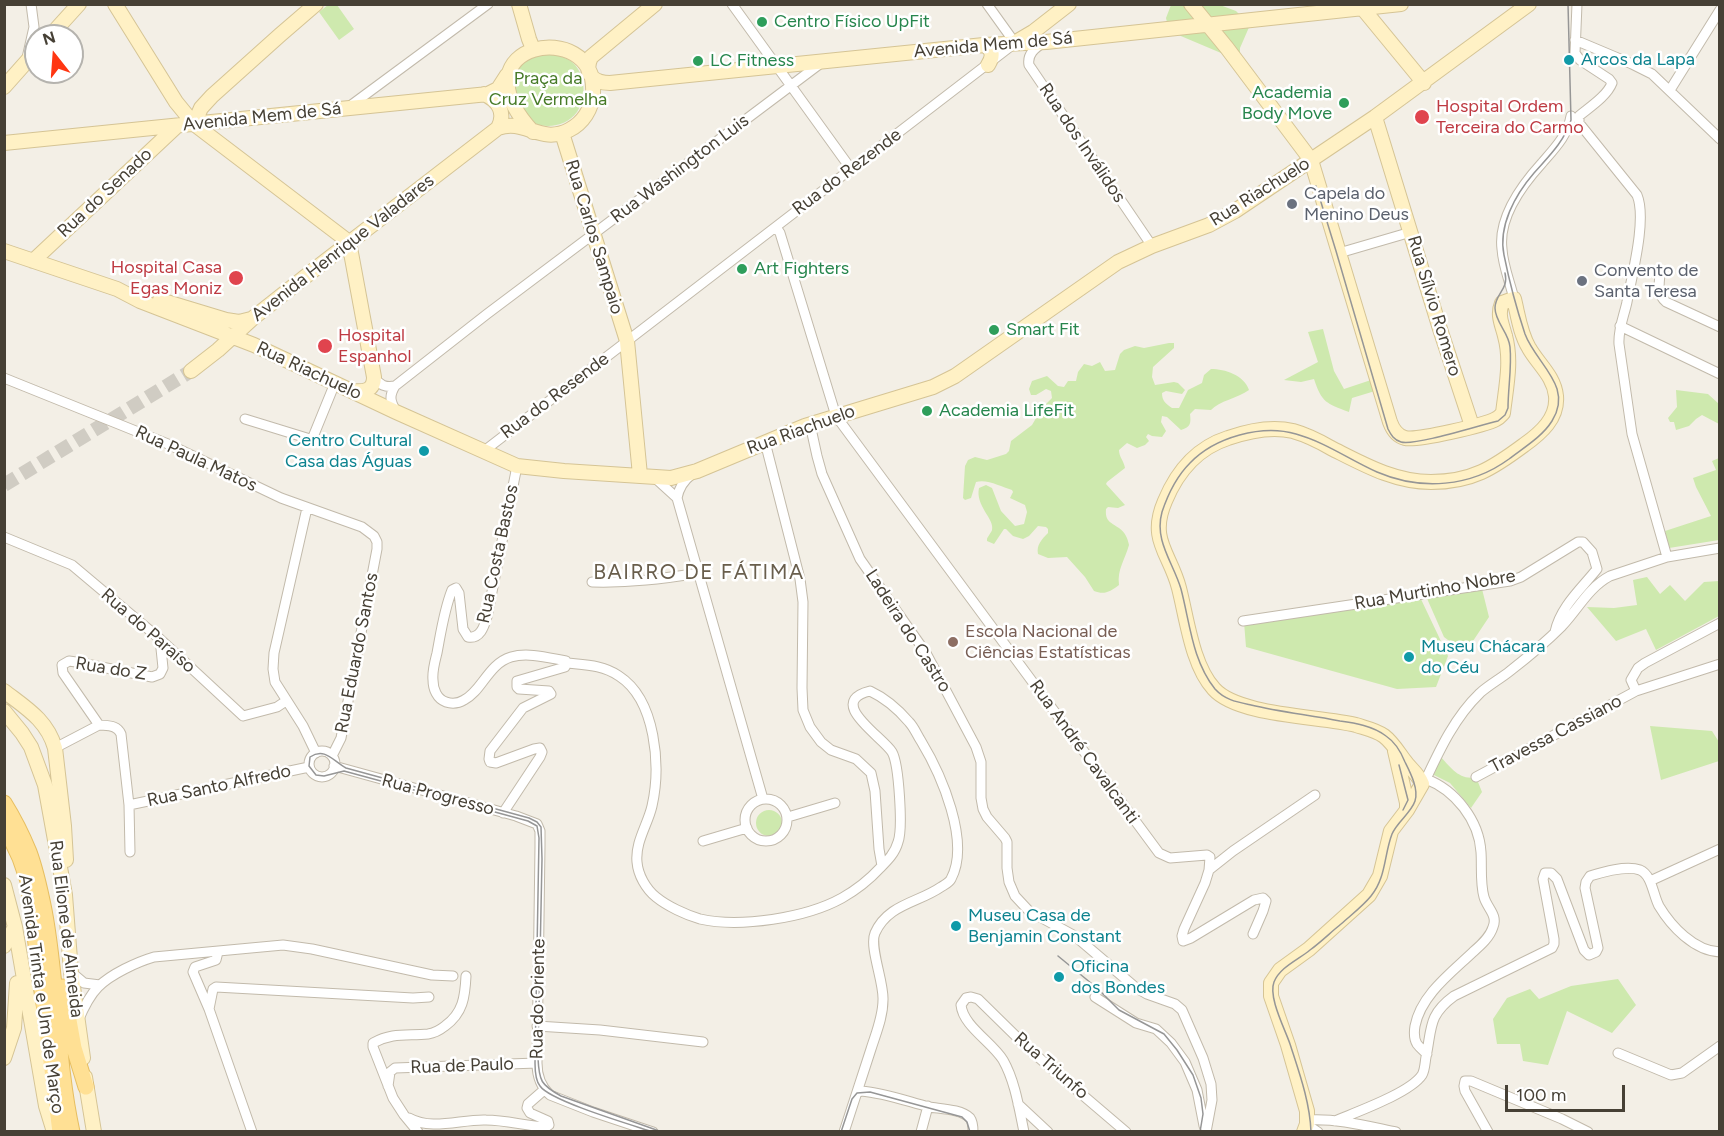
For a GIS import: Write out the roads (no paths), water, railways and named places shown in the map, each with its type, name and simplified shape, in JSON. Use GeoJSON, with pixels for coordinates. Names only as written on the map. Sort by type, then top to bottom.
{"type":"FeatureCollection","features":[{"type":"Feature","properties":{"kind":"main road"},"geometry":{"type":"LineString","coordinates":[[61,24],[79,4]]}},
{"type":"Feature","properties":{"kind":"main road"},"geometry":{"type":"LineString","coordinates":[[115,4],[176,102],[194,124],[350,242],[374,377],[374,383],[364,392],[352,390]]}},
{"type":"Feature","properties":{"kind":"main road"},"geometry":{"type":"LineString","coordinates":[[194,124],[201,108],[212,96],[316,4]]}},
{"type":"Feature","properties":{"kind":"main road"},"geometry":{"type":"LineString","coordinates":[[519,4],[534,49]]}},
{"type":"Feature","properties":{"kind":"main road"},"geometry":{"type":"LineString","coordinates":[[498,128],[516,125],[544,135],[562,133],[578,124],[589,110],[592,98],[593,89],[588,65],[591,57],[655,4]]}},
{"type":"Feature","properties":{"kind":"main road","name":"Rua do Rezende"},"geometry":{"type":"LineString","coordinates":[[1015,43],[1069,4]]}},
{"type":"Feature","properties":{"kind":"main road"},"geometry":{"type":"LineString","coordinates":[[1191,4],[1311,160],[1394,431],[1402,437],[1417,438],[1493,420],[1503,413],[1508,358],[1499,313],[1502,303],[1514,298],[1525,340],[1550,377],[1556,396],[1556,406],[1551,419],[1541,431],[1491,469],[1453,481],[1430,483],[1394,477],[1377,471],[1306,435],[1291,431],[1260,430],[1225,438],[1209,446],[1185,465],[1174,482],[1159,518],[1158,530],[1161,542],[1177,580],[1194,654],[1208,682],[1215,690],[1227,700],[1262,709],[1370,729],[1383,735],[1424,781],[1391,831],[1380,876],[1369,895],[1309,949],[1280,970],[1270,986],[1271,996],[1307,1111],[1309,1127]]}},
{"type":"Feature","properties":{"kind":"main road","name":"Avenida Mem de Sá"},"geometry":{"type":"LineString","coordinates":[[589,72],[598,82],[610,83],[984,45],[1046,42],[1401,4]]}},
{"type":"Feature","properties":{"kind":"main road","name":"Rua Riachuelo"},"geometry":{"type":"LineString","coordinates":[[4,251],[117,289],[140,301],[254,345],[396,412],[517,465],[564,471],[671,478],[698,471],[790,431],[945,381],[962,372],[1118,262],[1152,246],[1218,221],[1243,206],[1424,83],[1529,4]]}},
{"type":"Feature","properties":{"kind":"main road"},"geometry":{"type":"LineString","coordinates":[[1360,7],[1424,83]]}},
{"type":"Feature","properties":{"kind":"main road"},"geometry":{"type":"LineString","coordinates":[[984,45],[990,50],[993,58],[988,65]]}},
{"type":"Feature","properties":{"kind":"main road"},"geometry":{"type":"LineString","coordinates":[[484,94],[498,89],[519,58],[534,49],[549,46],[565,50],[579,58],[589,72]]}},
{"type":"Feature","properties":{"kind":"main road"},"geometry":{"type":"LineString","coordinates":[[4,87],[24,64]]}},
{"type":"Feature","properties":{"kind":"main road"},"geometry":{"type":"LineString","coordinates":[[508,72],[507,84],[510,100],[533,132]]}},
{"type":"Feature","properties":{"kind":"main road"},"geometry":{"type":"LineString","coordinates":[[484,94],[494,99],[500,107],[502,117],[498,128]]}},
{"type":"Feature","properties":{"kind":"main road","name":"Avenida Mem de Sá"},"geometry":{"type":"LineString","coordinates":[[4,143],[484,94]]}},
{"type":"Feature","properties":{"kind":"main road","name":"Rua Sílvio Romero"},"geometry":{"type":"LineString","coordinates":[[1375,117],[1472,426]]}},
{"type":"Feature","properties":{"kind":"main road","name":"Rua do Senado"},"geometry":{"type":"LineString","coordinates":[[33,261],[177,126]]}},
{"type":"Feature","properties":{"kind":"main road","name":"Avenida Henrique Valadares"},"geometry":{"type":"LineString","coordinates":[[191,371],[253,318],[498,128]]}},
{"type":"Feature","properties":{"kind":"main road","name":"Rua Carlos Sampaio"},"geometry":{"type":"LineString","coordinates":[[562,133],[627,341],[647,476]]}},
{"type":"Feature","properties":{"kind":"main road"},"geometry":{"type":"LineString","coordinates":[[117,289],[226,320],[239,322],[253,318]]}},
{"type":"Feature","properties":{"kind":"main road"},"geometry":{"type":"LineString","coordinates":[[4,691],[46,726],[55,748],[64,826],[65,895]]}},
{"type":"Feature","properties":{"kind":"main road","name":"Rua Elione de Almeida"},"geometry":{"type":"LineString","coordinates":[[4,711],[31,747],[45,785],[65,895],[71,972],[87,1087]]}},
{"type":"Feature","properties":{"kind":"main road"},"geometry":{"type":"LineString","coordinates":[[1395,748],[1407,810]]}},
{"type":"Feature","properties":{"kind":"main road","name":"Avenida Trinta e Um de Março"},"geometry":{"type":"LineString","coordinates":[[4,803],[29,853],[38,881],[49,935],[65,1092],[72,1131]]}},
{"type":"Feature","properties":{"kind":"main road","name":"Avenida Trinta e Um de Março"},"geometry":{"type":"LineString","coordinates":[[4,824],[28,881],[60,1131]]}},
{"type":"Feature","properties":{"kind":"main road"},"geometry":{"type":"LineString","coordinates":[[4,885],[15,927],[42,1085],[54,1131]]}},
{"type":"Feature","properties":{"kind":"main road"},"geometry":{"type":"LineString","coordinates":[[4,946],[15,927]]}},
{"type":"Feature","properties":{"kind":"main road"},"geometry":{"type":"LineString","coordinates":[[4,1058],[14,1028],[18,990],[15,927]]}},
{"type":"Feature","properties":{"kind":"main road"},"geometry":{"type":"LineString","coordinates":[[49,935],[58,962],[74,1048],[87,1087]]}},
{"type":"Feature","properties":{"kind":"main road","name":"Avenida Trinta e Um de Março"},"geometry":{"type":"LineString","coordinates":[[87,1087],[94,1131]]}},
{"type":"Feature","properties":{"kind":"street"},"geometry":{"type":"LineString","coordinates":[[31,4],[34,24]]}},
{"type":"Feature","properties":{"kind":"street"},"geometry":{"type":"LineString","coordinates":[[347,109],[488,4]]}},
{"type":"Feature","properties":{"kind":"street"},"geometry":{"type":"LineString","coordinates":[[732,4],[851,169]]}},
{"type":"Feature","properties":{"kind":"street"},"geometry":{"type":"LineString","coordinates":[[987,4],[1015,43]]}},
{"type":"Feature","properties":{"kind":"street"},"geometry":{"type":"LineString","coordinates":[[1577,4],[1574,50],[1576,56],[1612,83],[1611,87],[1579,116],[1579,123],[1637,195],[1641,209],[1638,246],[1618,334],[1632,434],[1667,557]]}},
{"type":"Feature","properties":{"kind":"street"},"geometry":{"type":"LineString","coordinates":[[1670,90],[1719,10]]}},
{"type":"Feature","properties":{"kind":"street"},"geometry":{"type":"LineString","coordinates":[[1575,40],[1652,74],[1719,139]]}},
{"type":"Feature","properties":{"kind":"street","name":"Rua dos Inválidos"},"geometry":{"type":"LineString","coordinates":[[1046,42],[1030,53],[1029,65],[1152,246]]}},
{"type":"Feature","properties":{"kind":"street","name":"Rua do Rezende"},"geometry":{"type":"LineString","coordinates":[[627,341],[1015,43]]}},
{"type":"Feature","properties":{"kind":"street","name":"Rua Washington Luis"},"geometry":{"type":"LineString","coordinates":[[395,386],[487,314],[823,62]]}},
{"type":"Feature","properties":{"kind":"street"},"geometry":{"type":"LineString","coordinates":[[1514,298],[1502,250],[1501,239],[1505,221],[1523,186],[1557,145],[1568,128],[1572,116]]}},
{"type":"Feature","properties":{"kind":"street","name":"Rua André Cavalcanti"},"geometry":{"type":"LineString","coordinates":[[776,227],[780,233],[836,416],[1159,853],[1170,858],[1207,855],[1210,859],[1209,870]]}},
{"type":"Feature","properties":{"kind":"street"},"geometry":{"type":"LineString","coordinates":[[1339,253],[1411,232]]}},
{"type":"Feature","properties":{"kind":"street"},"geometry":{"type":"LineString","coordinates":[[1660,274],[1659,292],[1666,303],[1719,327]]}},
{"type":"Feature","properties":{"kind":"street"},"geometry":{"type":"LineString","coordinates":[[1620,326],[1719,374]]}},
{"type":"Feature","properties":{"kind":"street","name":"Rua do Resende"},"geometry":{"type":"LineString","coordinates":[[484,451],[627,341]]}},
{"type":"Feature","properties":{"kind":"street"},"geometry":{"type":"LineString","coordinates":[[374,377],[379,384],[395,386],[390,397],[396,412]]}},
{"type":"Feature","properties":{"kind":"street","name":"Rua Paula Matos"},"geometry":{"type":"LineString","coordinates":[[4,378],[168,444],[281,498],[362,527],[374,536],[377,549]]}},
{"type":"Feature","properties":{"kind":"street"},"geometry":{"type":"LineString","coordinates":[[245,419],[310,440],[335,383]]}},
{"type":"Feature","properties":{"kind":"street","name":"Ladeira do Castro"},"geometry":{"type":"LineString","coordinates":[[810,424],[822,474],[861,559],[926,654],[976,747],[981,762],[983,809],[1007,842],[1007,868],[1011,889],[1029,912],[1075,936],[1127,982],[1147,994],[1175,1004],[1182,1010],[1203,1058],[1211,1084],[1212,1100],[1205,1131]]}},
{"type":"Feature","properties":{"kind":"street"},"geometry":{"type":"LineString","coordinates":[[765,442],[800,579],[803,602],[803,710],[810,727],[821,742],[831,750],[856,759],[871,773],[875,791],[882,866]]}},
{"type":"Feature","properties":{"kind":"street","name":"Rua Costa Bastos"},"geometry":{"type":"LineString","coordinates":[[517,465],[487,617],[478,635],[473,638],[468,637],[463,629],[459,593],[456,588],[452,590],[446,607],[435,661],[432,678],[434,688],[439,698],[447,702],[462,702],[470,697],[493,668],[509,657],[525,655],[567,663]]}},
{"type":"Feature","properties":{"kind":"street"},"geometry":{"type":"LineString","coordinates":[[698,471],[686,479],[677,498],[763,799]]}},
{"type":"Feature","properties":{"kind":"street"},"geometry":{"type":"LineString","coordinates":[[647,476],[677,498]]}},
{"type":"Feature","properties":{"kind":"street"},"geometry":{"type":"LineString","coordinates":[[307,508],[274,652],[273,669],[274,682],[303,726],[316,753]]}},
{"type":"Feature","properties":{"kind":"street","name":"Rua do Paraíso"},"geometry":{"type":"LineString","coordinates":[[4,537],[72,565],[160,639],[243,716],[277,707],[286,701]]}},
{"type":"Feature","properties":{"kind":"street","name":"Rua Murtinho Nobre"},"geometry":{"type":"LineString","coordinates":[[1243,621],[1510,581],[1521,577],[1578,542],[1583,542],[1592,552],[1597,569],[1574,596],[1559,621],[1556,632]]}},
{"type":"Feature","properties":{"kind":"street"},"geometry":{"type":"LineString","coordinates":[[1427,1054],[1416,1043],[1414,1037],[1417,1014],[1437,986],[1482,944],[1493,929],[1494,923],[1492,911],[1485,899],[1477,829],[1455,797],[1443,786],[1424,781],[1449,733],[1483,691],[1556,632],[1588,594],[1605,578],[1667,557],[1719,548]]}},
{"type":"Feature","properties":{"kind":"street","name":"Rua Eduardo Santos"},"geometry":{"type":"LineString","coordinates":[[332,756],[340,738],[377,549]]}},
{"type":"Feature","properties":{"kind":"street"},"geometry":{"type":"LineString","coordinates":[[592,582],[650,581],[699,573]]}},
{"type":"Feature","properties":{"kind":"street"},"geometry":{"type":"LineString","coordinates":[[1636,691],[1631,680],[1638,668],[1719,623]]}},
{"type":"Feature","properties":{"kind":"street","name":"Rua do Z"},"geometry":{"type":"LineString","coordinates":[[99,725],[63,673],[62,665],[69,661],[156,676],[163,668],[160,639]]}},
{"type":"Feature","properties":{"kind":"street"},"geometry":{"type":"LineString","coordinates":[[503,813],[542,752],[538,748],[496,764],[490,762],[490,751],[523,708],[551,694],[549,691],[519,689],[517,681],[565,667],[567,663],[593,665],[606,669],[620,676],[640,698],[652,735],[657,779],[652,807],[640,838],[637,862],[641,880],[655,896],[671,907],[700,919],[738,922],[794,916],[821,908],[870,880],[892,856],[899,840],[899,792],[897,768],[892,752],[856,714],[853,706],[854,700],[857,696],[870,691],[888,702],[910,722],[932,759],[946,790],[958,837],[957,862],[950,881],[936,891],[896,908],[875,932],[873,940],[883,1000],[880,1020],[844,1131]]}},
{"type":"Feature","properties":{"kind":"street","name":"Travessa Cassiano"},"geometry":{"type":"LineString","coordinates":[[1476,777],[1636,691],[1719,664]]}},
{"type":"Feature","properties":{"kind":"street"},"geometry":{"type":"LineString","coordinates":[[55,748],[99,725],[113,726],[119,730],[129,806],[130,852]]}},
{"type":"Feature","properties":{"kind":"street"},"geometry":{"type":"LineString","coordinates":[[324,751],[332,756],[334,766],[331,773],[324,776],[315,774],[309,767],[310,759],[316,753],[324,751]]}},
{"type":"Feature","properties":{"kind":"street","name":"Rua Progresso"},"geometry":{"type":"LineString","coordinates":[[334,766],[526,819],[539,827]]}},
{"type":"Feature","properties":{"kind":"street","name":"Rua Santo Alfredo"},"geometry":{"type":"LineString","coordinates":[[129,806],[309,767]]}},
{"type":"Feature","properties":{"kind":"street"},"geometry":{"type":"LineString","coordinates":[[1253,934],[1266,902],[1263,898],[1254,900],[1191,938],[1183,941],[1182,936],[1209,870],[1315,795]]}},
{"type":"Feature","properties":{"kind":"street"},"geometry":{"type":"LineString","coordinates":[[763,799],[780,804],[788,817],[787,827],[783,833],[772,841],[753,837],[747,828],[745,819],[746,812],[756,801],[763,799]]}},
{"type":"Feature","properties":{"kind":"street"},"geometry":{"type":"LineString","coordinates":[[788,817],[835,803]]}},
{"type":"Feature","properties":{"kind":"street","name":"Rua do Oriente"},"geometry":{"type":"LineString","coordinates":[[539,827],[537,1071],[544,1090]]}},
{"type":"Feature","properties":{"kind":"street"},"geometry":{"type":"LineString","coordinates":[[703,841],[747,828]]}},
{"type":"Feature","properties":{"kind":"street"},"geometry":{"type":"LineString","coordinates":[[1650,881],[1719,849]]}},
{"type":"Feature","properties":{"kind":"street"},"geometry":{"type":"LineString","coordinates":[[1309,1127],[1335,1121],[1400,1092],[1413,1083],[1422,1074],[1434,1016],[1442,1005],[1454,996],[1552,948],[1554,933],[1544,879],[1545,873],[1551,873],[1557,879],[1584,950],[1589,956],[1598,948],[1585,888],[1586,882],[1590,876],[1608,871],[1630,869],[1640,870],[1646,874],[1658,904],[1679,932],[1708,951],[1719,952]]}},
{"type":"Feature","properties":{"kind":"street"},"geometry":{"type":"LineString","coordinates":[[78,1021],[100,985],[141,961],[154,957],[283,945],[312,949],[432,975],[453,976]]}},
{"type":"Feature","properties":{"kind":"street"},"geometry":{"type":"LineString","coordinates":[[218,952],[216,960],[195,968],[193,972],[252,1131]]}},
{"type":"Feature","properties":{"kind":"street"},"geometry":{"type":"LineString","coordinates":[[71,972],[84,983],[100,985]]}},
{"type":"Feature","properties":{"kind":"street","name":"Rua de Paulo"},"geometry":{"type":"LineString","coordinates":[[388,1088],[372,1045],[374,1042],[397,1034],[433,1033],[440,1030],[458,1015],[464,1003],[466,976]]}},
{"type":"Feature","properties":{"kind":"street"},"geometry":{"type":"LineString","coordinates":[[208,1009],[213,989],[216,987],[429,997]]}},
{"type":"Feature","properties":{"kind":"street","name":"Rua Triunfo"},"geometry":{"type":"LineString","coordinates":[[1018,1104],[1008,1069],[993,1047],[963,1014],[961,1005],[964,1000],[971,997],[978,999],[1031,1051],[1126,1131]]}},
{"type":"Feature","properties":{"kind":"street"},"geometry":{"type":"LineString","coordinates":[[1095,997],[1136,1023],[1156,1029],[1171,1043],[1185,1062],[1197,1090],[1205,1131]]}},
{"type":"Feature","properties":{"kind":"street"},"geometry":{"type":"LineString","coordinates":[[537,1026],[600,1030],[703,1042]]}},
{"type":"Feature","properties":{"kind":"street"},"geometry":{"type":"LineString","coordinates":[[1618,1053],[1675,1076],[1719,1046]]}},
{"type":"Feature","properties":{"kind":"street","name":"Rua de Paulo"},"geometry":{"type":"LineString","coordinates":[[388,1088],[390,1072],[395,1068],[537,1063]]}},
{"type":"Feature","properties":{"kind":"street"},"geometry":{"type":"LineString","coordinates":[[1488,1131],[1465,1091],[1464,1086],[1467,1080],[1588,1131]]}},
{"type":"Feature","properties":{"kind":"street"},"geometry":{"type":"LineString","coordinates":[[388,1088],[404,1115],[418,1131]]}},
{"type":"Feature","properties":{"kind":"street"},"geometry":{"type":"LineString","coordinates":[[404,1115],[424,1124],[490,1120],[546,1127],[549,1125],[548,1121],[530,1113],[527,1108],[528,1104],[544,1090],[550,1095],[592,1112],[652,1131]]}},
{"type":"Feature","properties":{"kind":"street"},"geometry":{"type":"LineString","coordinates":[[857,1093],[861,1091],[881,1093],[963,1114],[970,1118],[973,1131]]}},
{"type":"Feature","properties":{"kind":"street"},"geometry":{"type":"LineString","coordinates":[[1018,1104],[1024,1131]]}},
{"type":"Feature","properties":{"kind":"street"},"geometry":{"type":"LineString","coordinates":[[1018,1104],[1048,1131]]}},
{"type":"Feature","properties":{"kind":"street"},"geometry":{"type":"LineString","coordinates":[[921,1131],[928,1106]]}},
{"type":"Feature","properties":{"kind":"street"},"geometry":{"type":"LineString","coordinates":[[1366,1107],[1372,1127]]}},
{"type":"Feature","properties":{"kind":"street"},"geometry":{"type":"LineString","coordinates":[[1335,1121],[1396,1131]]}},
{"type":"Feature","properties":{"kind":"tunnel"},"geometry":{"type":"LineString","coordinates":[[4,485],[191,371]]}},
{"type":"Feature","properties":{"kind":"tram line"},"geometry":{"type":"LineString","coordinates":[[1311,1132],[1304,1087],[1273,996],[1274,982],[1285,968],[1318,944],[1371,896],[1382,874],[1392,834],[1415,801],[1415,786],[1402,755],[1389,738],[1375,730],[1358,724],[1241,703],[1227,698],[1215,689],[1201,666],[1178,579],[1162,542],[1160,532],[1162,512],[1173,486],[1190,463],[1212,446],[1240,435],[1269,431],[1296,434],[1327,446],[1377,472],[1394,478],[1428,484],[1479,476],[1509,459],[1548,427],[1558,408],[1559,397],[1551,376],[1525,334],[1504,255],[1503,233],[1515,201],[1527,182],[1560,142],[1571,120],[1568,4]]}},
{"type":"Feature","properties":{"kind":"tram line"},"geometry":{"type":"LineString","coordinates":[[1316,186],[1388,429],[1393,437],[1401,442],[1433,438],[1498,421],[1505,415],[1508,408],[1510,347],[1495,308],[1497,299],[1504,288],[1505,273]]}},
{"type":"Feature","properties":{"kind":"tram line"},"geometry":{"type":"LineString","coordinates":[[653,1132],[559,1099],[547,1092],[537,1081],[535,1063],[539,838],[537,826],[528,821],[344,771],[324,776],[316,775],[309,766],[310,757],[315,754],[325,754],[346,768],[537,822],[541,827],[542,859],[538,1058],[542,1082],[561,1096],[662,1132]]}},
{"type":"Feature","properties":{"kind":"tram line"},"geometry":{"type":"LineString","coordinates":[[1399,765],[1408,800],[1403,810]]}},
{"type":"Feature","properties":{"kind":"tram line"},"geometry":{"type":"LineString","coordinates":[[1058,956],[1097,988],[1119,1010],[1164,1034],[1177,1050],[1193,1075],[1201,1098],[1203,1114],[1200,1132]]}},
{"type":"Feature","properties":{"kind":"tram line"},"geometry":{"type":"LineString","coordinates":[[841,1132],[852,1099],[857,1093],[870,1092],[962,1117],[967,1122],[970,1132]]}},
{"type":"Feature","properties":{"kind":"place","name":"Centro Físico UpFit"},"geometry":{"type":"Point","coordinates":[762,22]}},
{"type":"Feature","properties":{"kind":"place","name":"Arcos da Lapa"},"geometry":{"type":"Point","coordinates":[1569,60]}},
{"type":"Feature","properties":{"kind":"place","name":"LC Fitness"},"geometry":{"type":"Point","coordinates":[698,61]}},
{"type":"Feature","properties":{"kind":"place","name":"Academia Body Move"},"geometry":{"type":"Point","coordinates":[1344,103]}},
{"type":"Feature","properties":{"kind":"place","name":"Hospital Ordem Terceira do Carmo"},"geometry":{"type":"Point","coordinates":[1422,117]}},
{"type":"Feature","properties":{"kind":"place","name":"Capela do Menino Deus"},"geometry":{"type":"Point","coordinates":[1292,204]}},
{"type":"Feature","properties":{"kind":"place","name":"Art Fighters"},"geometry":{"type":"Point","coordinates":[742,269]}},
{"type":"Feature","properties":{"kind":"place","name":"Hospital Casa Egas Moniz"},"geometry":{"type":"Point","coordinates":[236,278]}},
{"type":"Feature","properties":{"kind":"place","name":"Convento de Santa Teresa"},"geometry":{"type":"Point","coordinates":[1582,281]}},
{"type":"Feature","properties":{"kind":"place","name":"Smart Fit"},"geometry":{"type":"Point","coordinates":[994,330]}},
{"type":"Feature","properties":{"kind":"place","name":"Hospital Espanhol"},"geometry":{"type":"Point","coordinates":[325,346]}},
{"type":"Feature","properties":{"kind":"place","name":"Academia LifeFit"},"geometry":{"type":"Point","coordinates":[927,411]}},
{"type":"Feature","properties":{"kind":"place","name":"Centro Cultural Casa das Águas"},"geometry":{"type":"Point","coordinates":[424,451]}},
{"type":"Feature","properties":{"kind":"place","name":"Escola Nacional de Ciências Estatísticas"},"geometry":{"type":"Point","coordinates":[953,642]}},
{"type":"Feature","properties":{"kind":"place","name":"Museu Chácara do Céu"},"geometry":{"type":"Point","coordinates":[1409,657]}},
{"type":"Feature","properties":{"kind":"place","name":"Museu Casa de Benjamin Constant"},"geometry":{"type":"Point","coordinates":[956,926]}},
{"type":"Feature","properties":{"kind":"place","name":"Oficina dos Bondes"},"geometry":{"type":"Point","coordinates":[1059,977]}},
{"type":"Feature","properties":{"kind":"district","name":"BAIRRO DE FÁTIMA"},"geometry":{"type":"Point","coordinates":[699,573]}},
{"type":"Feature","properties":{"kind":"park label","name":"Praça da Cruz Vermelha"},"geometry":{"type":"Point","coordinates":[548,89]}}]}
